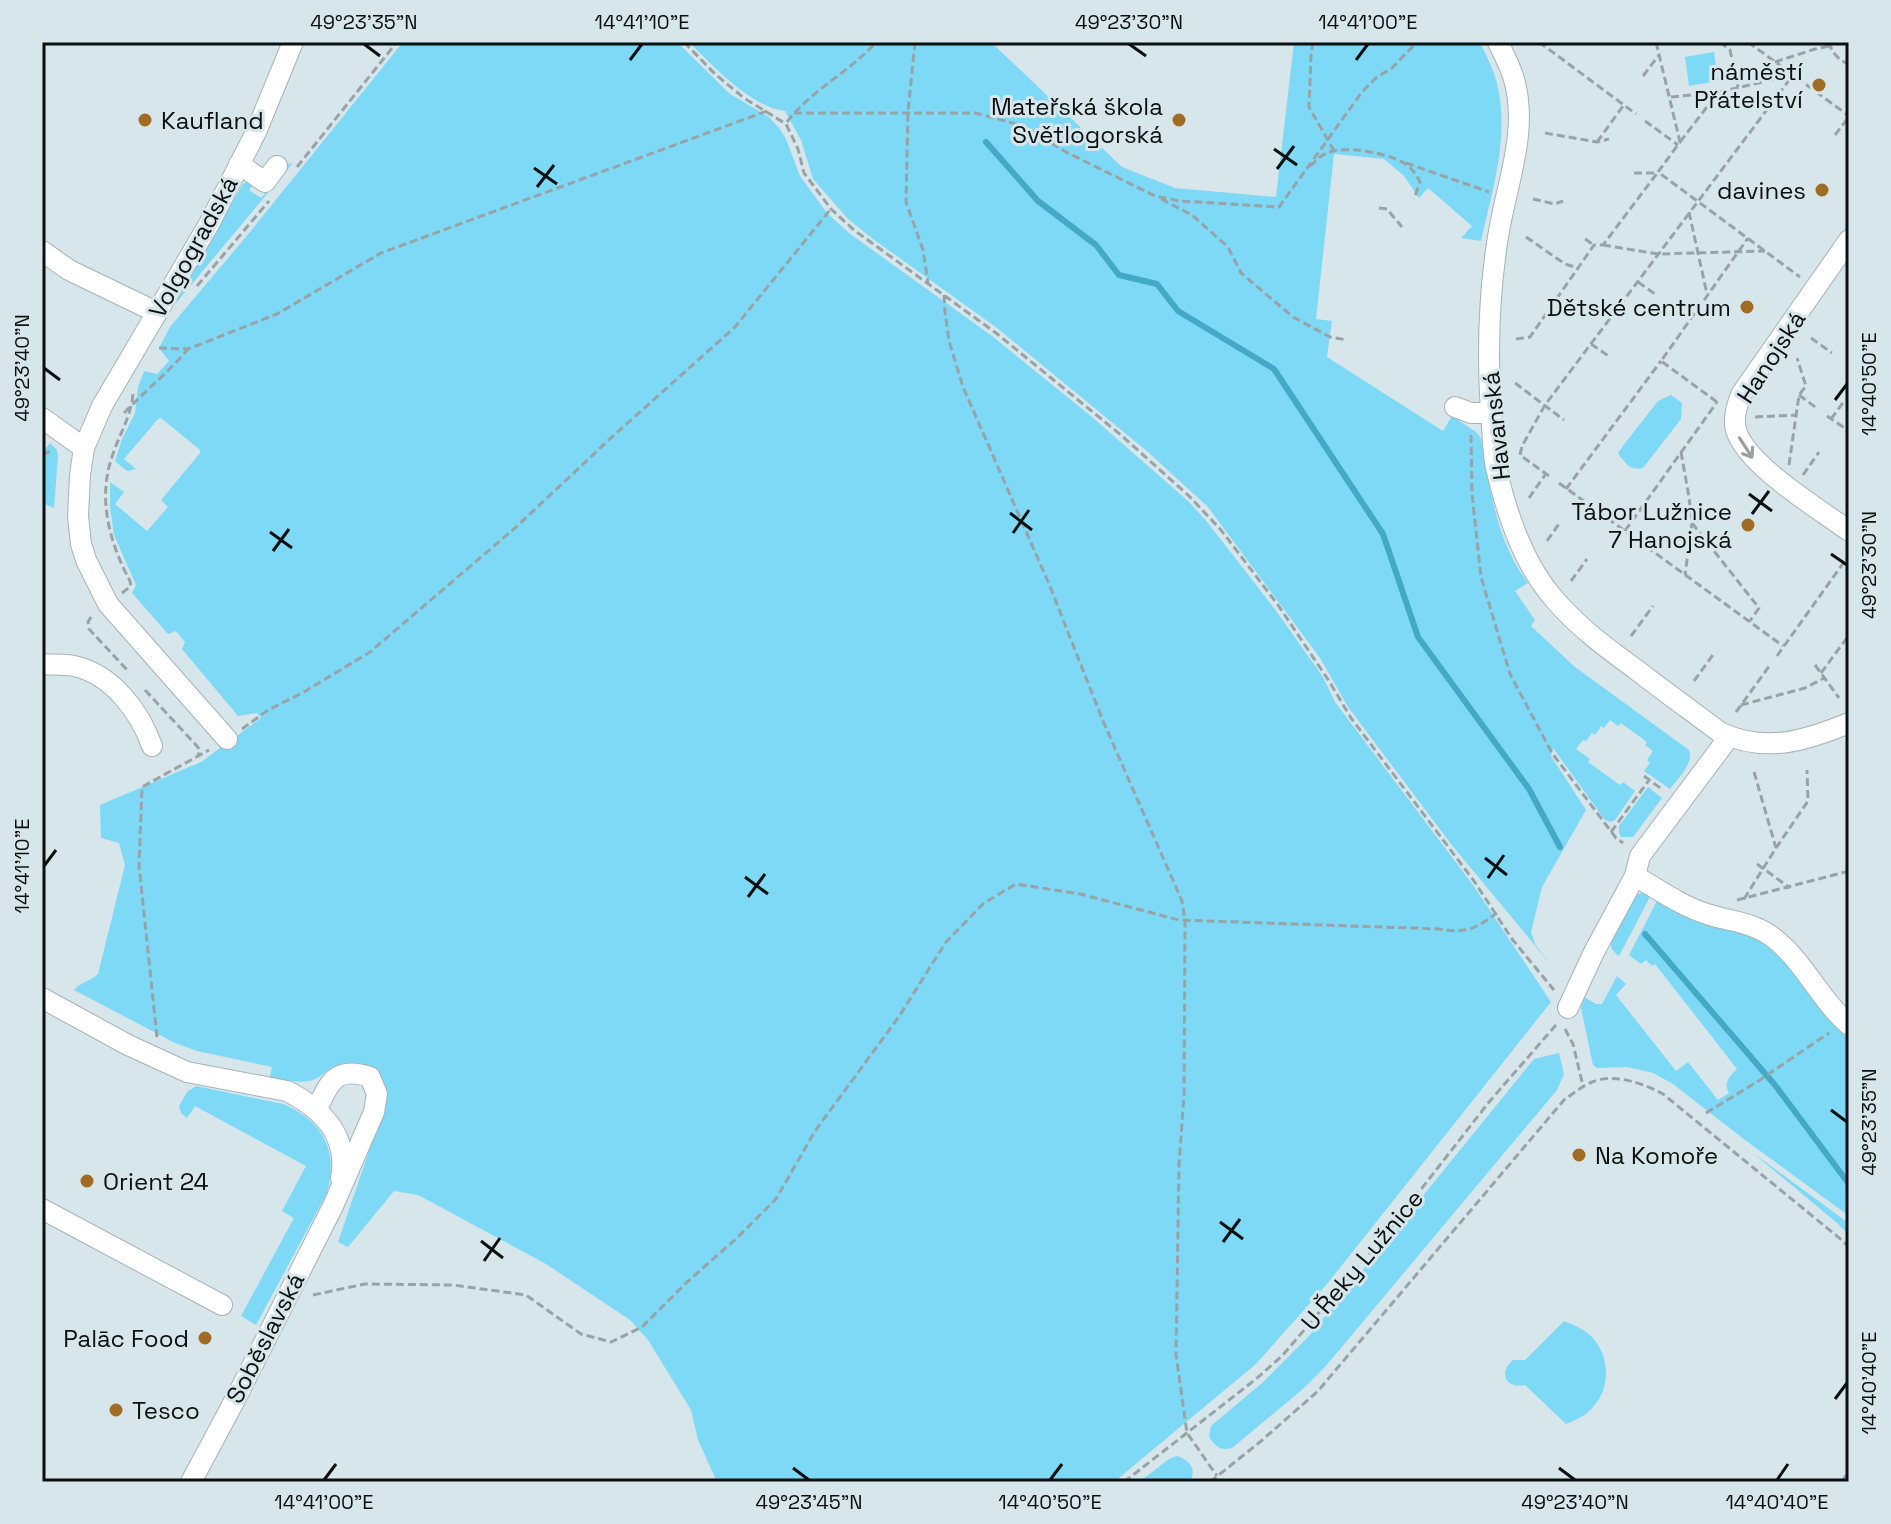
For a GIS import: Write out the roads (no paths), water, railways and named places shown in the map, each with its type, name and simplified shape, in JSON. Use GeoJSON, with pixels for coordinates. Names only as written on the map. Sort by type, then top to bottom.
{"type":"FeatureCollection","features":[{"type":"Feature","properties":{"kind":"street","name":"Volgogradská"},"geometry":{"type":"LineString","coordinates":[[227,739],[114,612],[86,560],[78,516],[84,448],[102,406],[209,224],[256,132],[293,42]]}},
{"type":"Feature","properties":{"kind":"street","name":"Havanská"},"geometry":{"type":"LineString","coordinates":[[1498,42],[1513,76],[1519,107],[1516,154],[1491,278],[1491,413],[1495,465],[1516,534],[1539,579],[1579,626],[1729,737],[1765,744],[1788,743],[1849,723]]}},
{"type":"Feature","properties":{"kind":"street"},"geometry":{"type":"LineString","coordinates":[[239,164],[265,182],[277,166]]}},
{"type":"Feature","properties":{"kind":"street","name":"Hanojská"},"geometry":{"type":"LineString","coordinates":[[1849,240],[1742,393],[1735,417],[1735,428],[1754,460],[1794,482],[1849,531]]}},
{"type":"Feature","properties":{"kind":"street"},"geometry":{"type":"LineString","coordinates":[[42,251],[69,270],[156,312]]}},
{"type":"Feature","properties":{"kind":"street"},"geometry":{"type":"LineString","coordinates":[[1455,407],[1471,413],[1491,413]]}},
{"type":"Feature","properties":{"kind":"street"},"geometry":{"type":"LineString","coordinates":[[42,418],[84,448]]}},
{"type":"Feature","properties":{"kind":"street"},"geometry":{"type":"LineString","coordinates":[[42,664],[74,666],[95,673],[113,686],[146,729],[152,746]]}},
{"type":"Feature","properties":{"kind":"street"},"geometry":{"type":"LineString","coordinates":[[1565,1014],[1638,866],[1729,737]]}},
{"type":"Feature","properties":{"kind":"street"},"geometry":{"type":"LineString","coordinates":[[1638,866],[1678,901],[1705,914],[1754,926],[1769,935],[1785,948],[1847,1023]]}},
{"type":"Feature","properties":{"kind":"street"},"geometry":{"type":"LineString","coordinates":[[42,998],[162,1062],[187,1072],[287,1091],[317,1109],[334,1131],[340,1145],[343,1168],[338,1194]]}},
{"type":"Feature","properties":{"kind":"street","name":"Soběslavská"},"geometry":{"type":"LineString","coordinates":[[191,1482],[338,1194],[374,1112],[377,1094],[370,1077],[353,1071],[340,1075],[330,1084],[317,1109]]}},
{"type":"Feature","properties":{"kind":"street"},"geometry":{"type":"LineString","coordinates":[[42,1209],[222,1305]]}},
{"type":"Feature","properties":{"kind":"waterway"},"geometry":{"type":"LineString","coordinates":[[986,142],[1038,201],[1096,245],[1119,275],[1157,284],[1178,311],[1274,369],[1383,534],[1418,637],[1529,789],[1560,847]]}},
{"type":"Feature","properties":{"kind":"waterway"},"geometry":{"type":"LineString","coordinates":[[1645,934],[1775,1085],[1849,1184]]}},
{"type":"Feature","properties":{"kind":"place","name":"náměstí Přátelství"},"geometry":{"type":"Point","coordinates":[1819,85]}},
{"type":"Feature","properties":{"kind":"place","name":"Kaufland"},"geometry":{"type":"Point","coordinates":[145,120]}},
{"type":"Feature","properties":{"kind":"place","name":"Mateřská škola Světlogorská"},"geometry":{"type":"Point","coordinates":[1179,120]}},
{"type":"Feature","properties":{"kind":"place","name":"davines"},"geometry":{"type":"Point","coordinates":[1822,190]}},
{"type":"Feature","properties":{"kind":"place","name":"Dětské centrum"},"geometry":{"type":"Point","coordinates":[1747,307]}},
{"type":"Feature","properties":{"kind":"place","name":"Tábor Lužnice 7 Hanojská"},"geometry":{"type":"Point","coordinates":[1748,525]}},
{"type":"Feature","properties":{"kind":"place","name":"Na Komoře"},"geometry":{"type":"Point","coordinates":[1579,1155]}},
{"type":"Feature","properties":{"kind":"place","name":"Orient 24"},"geometry":{"type":"Point","coordinates":[87,1181]}},
{"type":"Feature","properties":{"kind":"place","name":"Palāc Food"},"geometry":{"type":"Point","coordinates":[205,1338]}},
{"type":"Feature","properties":{"kind":"place","name":"Tesco"},"geometry":{"type":"Point","coordinates":[116,1410]}}]}
